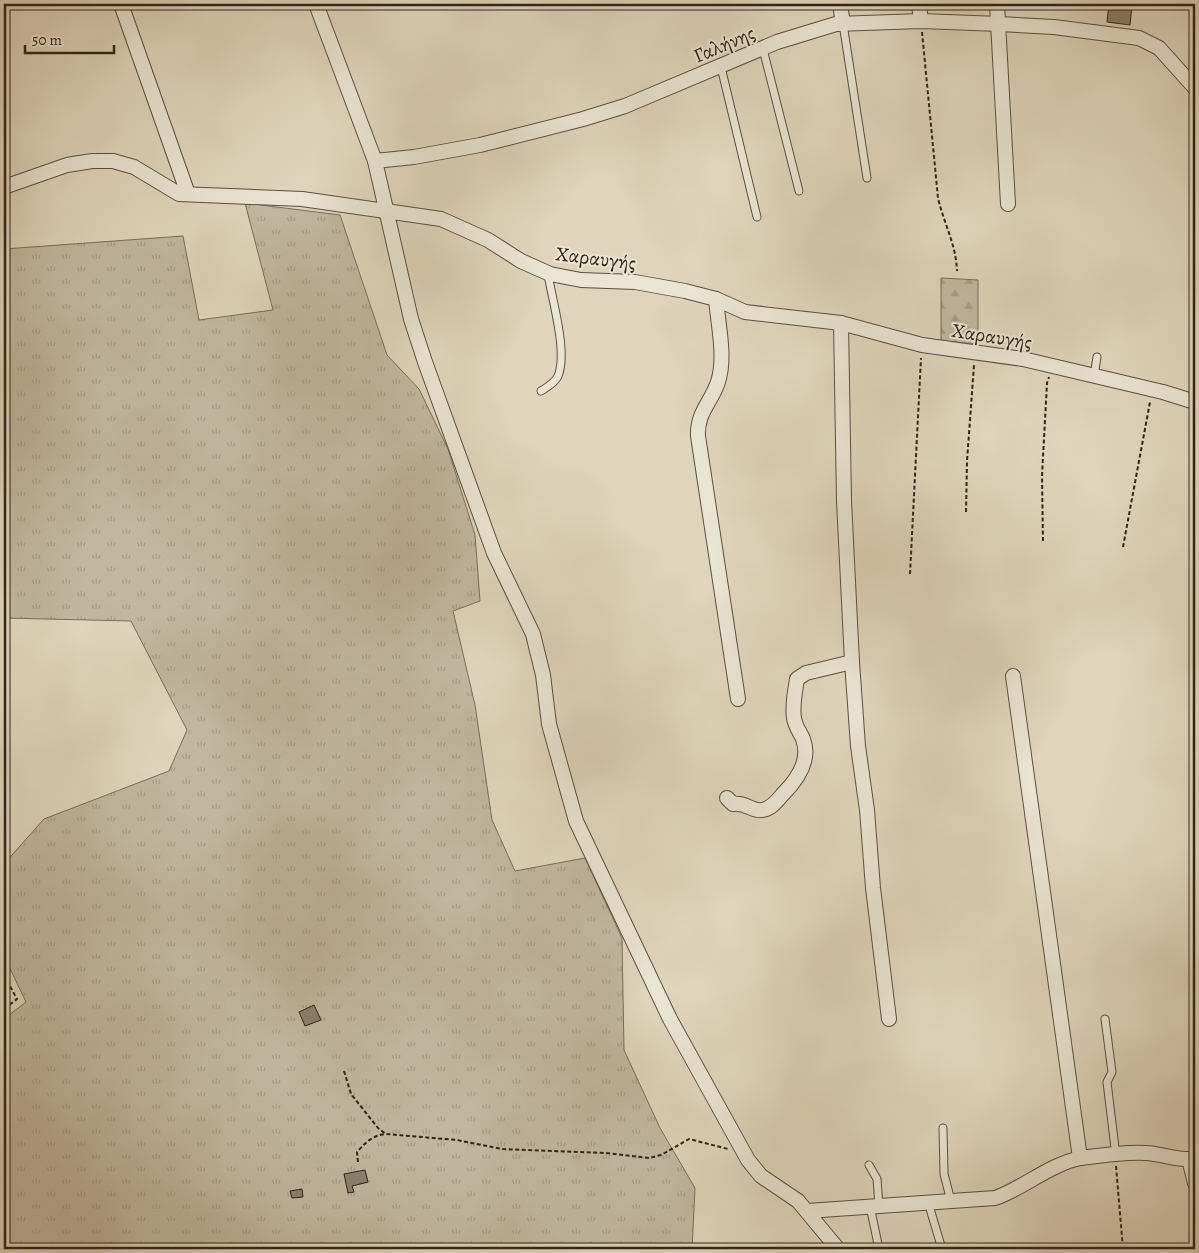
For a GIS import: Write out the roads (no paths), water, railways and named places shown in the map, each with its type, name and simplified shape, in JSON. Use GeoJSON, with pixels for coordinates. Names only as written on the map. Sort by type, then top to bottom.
{"type":"FeatureCollection","features":[{"type":"Feature","properties":{"kind":"street"},"geometry":{"type":"LineString","coordinates":[[122,4],[188,194]]}},
{"type":"Feature","properties":{"kind":"street"},"geometry":{"type":"LineString","coordinates":[[316,4],[375,161],[388,211],[403,287],[425,362],[494,553],[533,634],[543,675],[549,724],[576,821],[670,1019],[748,1160],[761,1176],[789,1194],[808,1211],[822,1232],[838,1249]]}},
{"type":"Feature","properties":{"kind":"street"},"geometry":{"type":"LineString","coordinates":[[840,4],[844,24]]}},
{"type":"Feature","properties":{"kind":"street"},"geometry":{"type":"LineString","coordinates":[[919,4],[921,21]]}},
{"type":"Feature","properties":{"kind":"street"},"geometry":{"type":"LineString","coordinates":[[997,4],[1008,204]]}},
{"type":"Feature","properties":{"kind":"street","name":"Γαλήνης"},"geometry":{"type":"LineString","coordinates":[[375,161],[414,157],[480,145],[583,119],[625,106],[763,49],[820,28],[844,24],[921,21],[999,24],[1054,27],[1139,38],[1159,48],[1195,88]]}},
{"type":"Feature","properties":{"kind":"street","name":"Χαραυγής"},"geometry":{"type":"LineString","coordinates":[[4,188],[68,165],[106,161],[134,167],[179,194],[302,199],[324,204],[441,219],[488,240],[521,261],[548,273],[581,280],[635,282],[716,299],[745,312],[841,323],[922,345],[1046,365],[1195,402]]}},
{"type":"Feature","properties":{"kind":"street"},"geometry":{"type":"LineString","coordinates":[[716,299],[720,368],[713,394],[700,416],[698,436],[738,699]]}},
{"type":"Feature","properties":{"kind":"street"},"geometry":{"type":"LineString","coordinates":[[841,323],[844,501],[852,662],[858,746],[867,810],[873,888],[889,1019]]}},
{"type":"Feature","properties":{"kind":"street"},"geometry":{"type":"LineString","coordinates":[[727,798],[732,804],[742,803],[755,810],[763,810],[771,807],[792,785],[806,753],[794,718],[797,679],[806,673],[852,662]]}},
{"type":"Feature","properties":{"kind":"street"},"geometry":{"type":"LineString","coordinates":[[1013,676],[1080,1158]]}},
{"type":"Feature","properties":{"kind":"street"},"geometry":{"type":"LineString","coordinates":[[808,1211],[995,1198],[1006,1194],[1040,1174],[1080,1158],[1146,1153],[1192,1159],[1195,1182]]}},
{"type":"Feature","properties":{"kind":"lane"},"geometry":{"type":"LineString","coordinates":[[844,24],[867,178]]}},
{"type":"Feature","properties":{"kind":"lane"},"geometry":{"type":"LineString","coordinates":[[763,49],[799,191]]}},
{"type":"Feature","properties":{"kind":"lane"},"geometry":{"type":"LineString","coordinates":[[721,67],[758,217]]}},
{"type":"Feature","properties":{"kind":"lane"},"geometry":{"type":"LineString","coordinates":[[540,392],[558,376],[560,365],[560,347],[548,273]]}},
{"type":"Feature","properties":{"kind":"lane"},"geometry":{"type":"LineString","coordinates":[[1094,376],[1097,357]]}},
{"type":"Feature","properties":{"kind":"lane"},"geometry":{"type":"LineString","coordinates":[[1105,1019],[1112,1072],[1107,1082],[1116,1156]]}},
{"type":"Feature","properties":{"kind":"lane"},"geometry":{"type":"LineString","coordinates":[[943,1128],[944,1174],[951,1201]]}},
{"type":"Feature","properties":{"kind":"lane"},"geometry":{"type":"LineString","coordinates":[[869,1165],[877,1179],[874,1206],[879,1249]]}},
{"type":"Feature","properties":{"kind":"lane"},"geometry":{"type":"LineString","coordinates":[[928,1202],[942,1249]]}}]}
